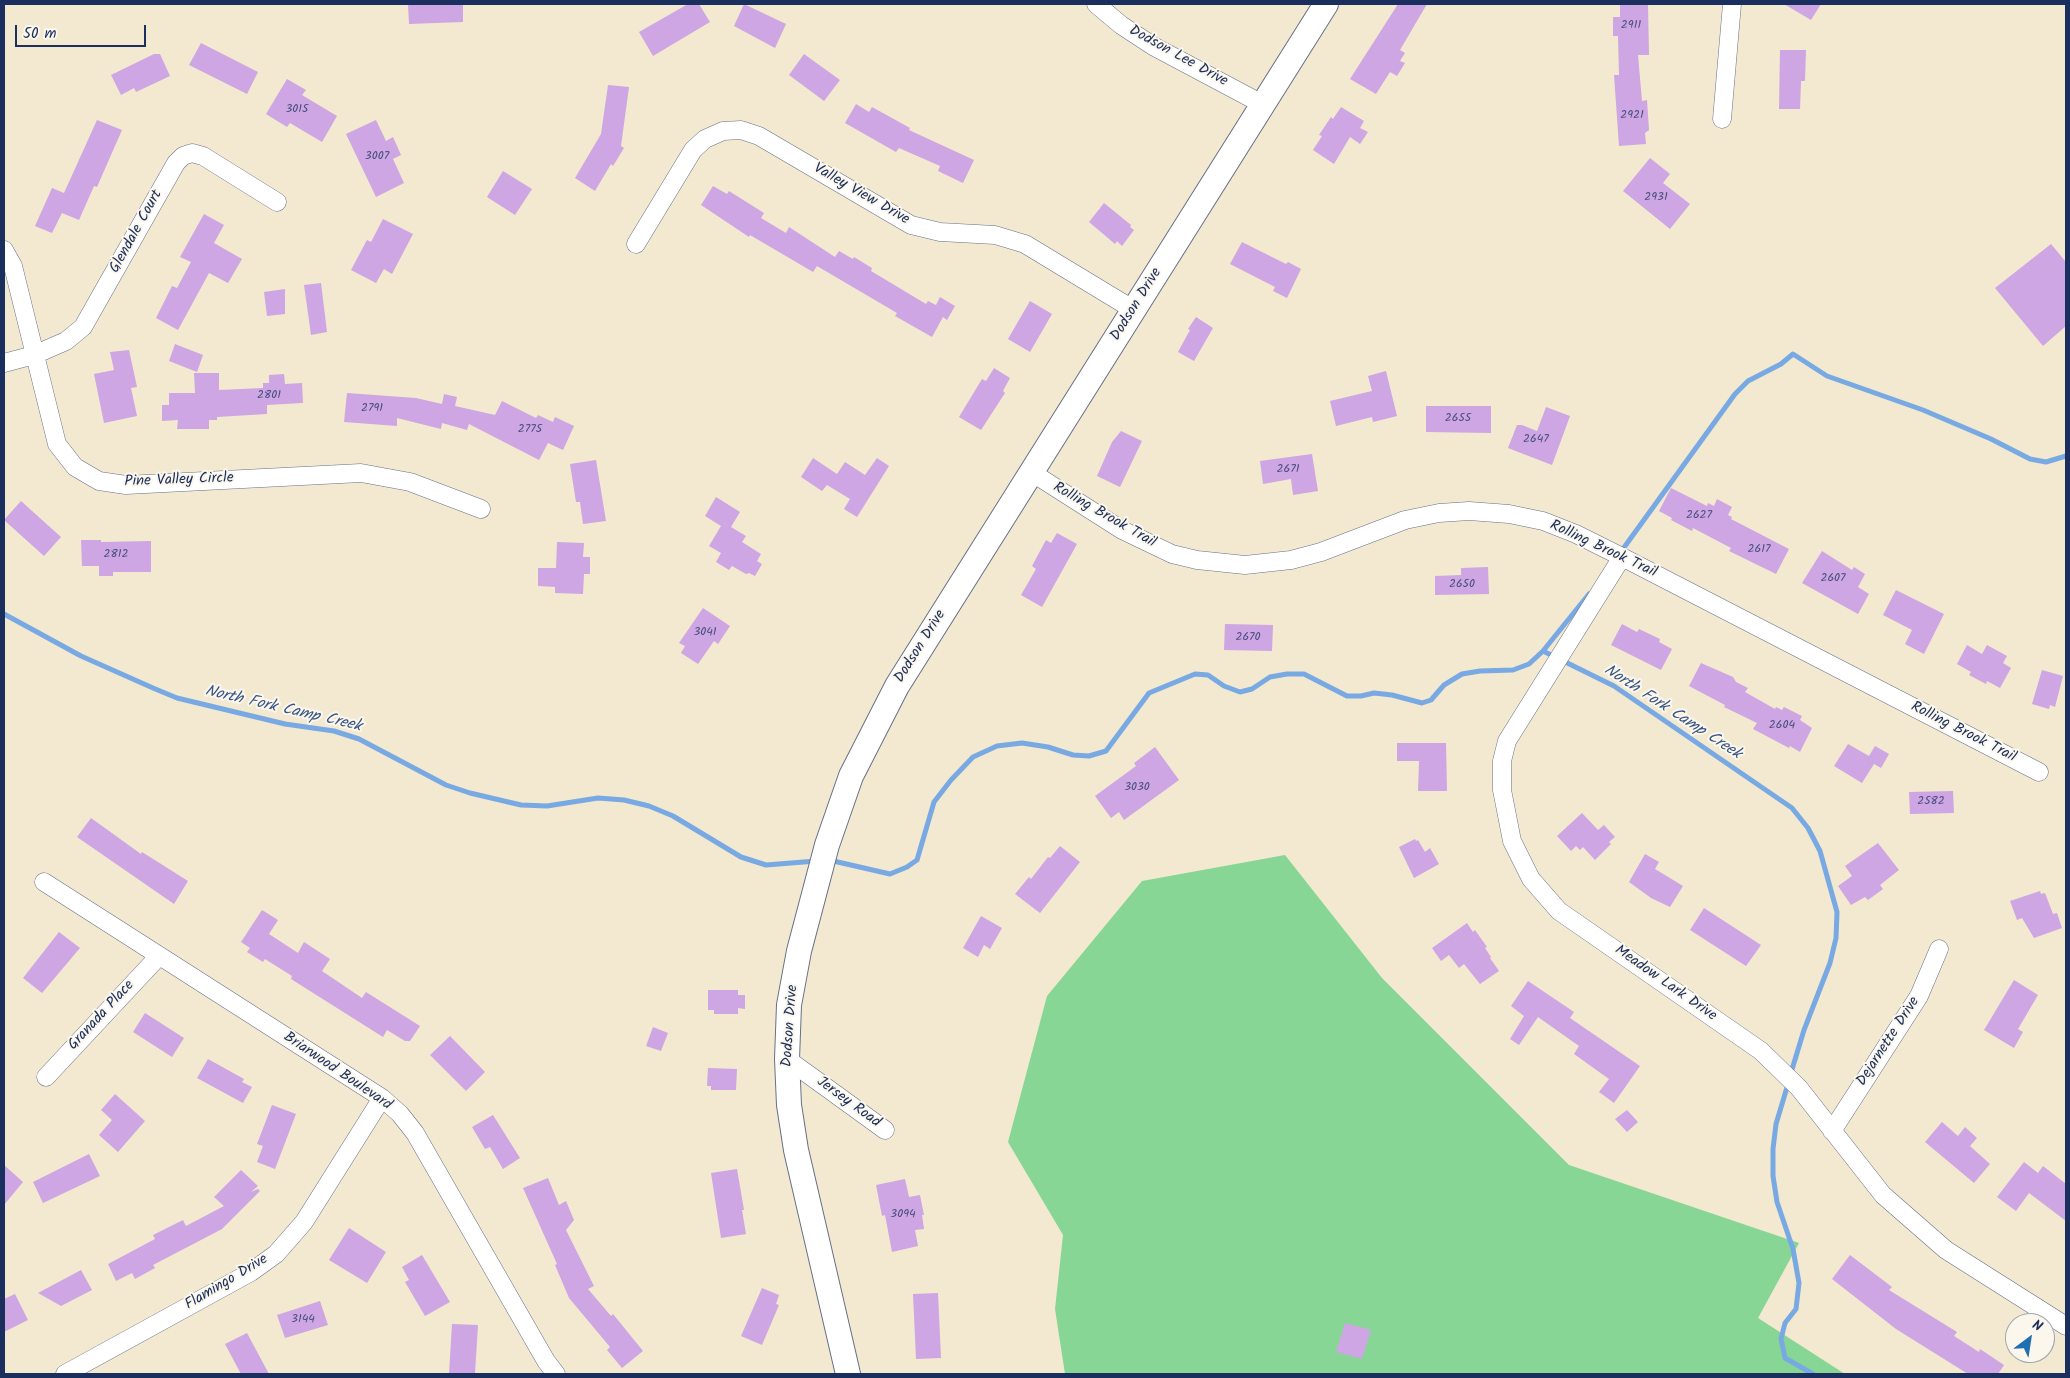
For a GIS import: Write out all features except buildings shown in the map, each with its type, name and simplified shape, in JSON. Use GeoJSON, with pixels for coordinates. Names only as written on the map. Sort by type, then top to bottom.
{"type":"FeatureCollection","features":[{"type":"Feature","properties":{"kind":"street","name":"Dodson Lee Drive"},"geometry":{"type":"LineString","coordinates":[[1096,4],[1120,25],[1154,46],[1264,105]]}},
{"type":"Feature","properties":{"kind":"street","name":"Dodson Drive"},"geometry":{"type":"LineString","coordinates":[[848,1374],[796,1150],[789,1105],[787,1059],[789,1005],[798,951],[827,845],[851,776],[896,686],[1326,4]]}},
{"type":"Feature","properties":{"kind":"street"},"geometry":{"type":"LineString","coordinates":[[1722,119],[1732,4]]}},
{"type":"Feature","properties":{"kind":"street","name":"Valley View Drive"},"geometry":{"type":"LineString","coordinates":[[636,244],[693,150],[705,139],[722,131],[741,130],[759,136],[911,225],[940,232],[995,235],[1025,244],[1134,310]]}},
{"type":"Feature","properties":{"kind":"street","name":"Glendale Court"},"geometry":{"type":"LineString","coordinates":[[4,363],[34,355],[66,341],[83,327],[176,163],[183,156],[192,153],[204,156],[277,202]]}},
{"type":"Feature","properties":{"kind":"street","name":"Pine Valley Circle"},"geometry":{"type":"LineString","coordinates":[[4,250],[13,266],[57,444],[76,467],[100,481],[126,485],[361,474],[410,482],[481,509]]}},
{"type":"Feature","properties":{"kind":"street","name":"Rolling Brook Trail"},"geometry":{"type":"LineString","coordinates":[[1031,472],[1122,530],[1172,554],[1197,560],[1245,565],[1292,560],[1322,552],[1405,520],[1439,513],[1470,511],[1509,514],[1543,521],[1576,534],[1622,557],[2039,772]]}},
{"type":"Feature","properties":{"kind":"street","name":"Meadow Lark Drive"},"geometry":{"type":"LineString","coordinates":[[1622,557],[1507,741],[1502,761],[1502,790],[1512,841],[1531,879],[1559,911],[1761,1051],[1799,1088],[1883,1195],[1946,1250],[2066,1326]]}},
{"type":"Feature","properties":{"kind":"street","name":"Briarwood Boulevard"},"geometry":{"type":"LineString","coordinates":[[44,882],[382,1098],[400,1114],[415,1133],[547,1370]]}},
{"type":"Feature","properties":{"kind":"street","name":"Dejarnette Drive"},"geometry":{"type":"LineString","coordinates":[[1832,1131],[1919,996],[1939,949]]}},
{"type":"Feature","properties":{"kind":"street","name":"Granada Place"},"geometry":{"type":"LineString","coordinates":[[46,1077],[159,956]]}},
{"type":"Feature","properties":{"kind":"street","name":"Jersey Road"},"geometry":{"type":"LineString","coordinates":[[787,1059],[885,1130]]}},
{"type":"Feature","properties":{"kind":"street","name":"Flamingo Drive"},"geometry":{"type":"LineString","coordinates":[[65,1374],[250,1272],[276,1254],[304,1222],[382,1098]]}},
{"type":"Feature","properties":{"kind":"green space"},"geometry":{"type":"Polygon","coordinates":[[[1285,855],[1382,978],[1569,1165],[1799,1243],[1758,1318],[1845,1374],[1065,1374],[1055,1309],[1063,1235],[1008,1142],[1047,996],[1142,881],[1285,855]]]}},
{"type":"Feature","properties":{"kind":"waterway"},"geometry":{"type":"LineString","coordinates":[[1620,553],[1735,394],[1748,381],[1781,364],[1793,354],[1827,376],[1923,410],[1991,439],[2030,459],[2046,462],[2066,456]]}},
{"type":"Feature","properties":{"kind":"waterway","name":"North Fork Camp Creek"},"geometry":{"type":"LineString","coordinates":[[829,860],[890,874],[907,867],[917,860],[934,802],[951,780],[973,757],[997,746],[1022,743],[1048,747],[1073,755],[1089,756],[1106,751],[1149,693],[1195,674],[1208,675],[1224,686],[1240,692],[1252,689],[1270,677],[1304,674],[1347,696],[1361,696],[1374,693],[1392,695],[1422,703],[1431,700],[1444,685],[1462,674],[1480,671],[1513,670],[1529,664],[1543,651],[1589,594]]}},
{"type":"Feature","properties":{"kind":"waterway","name":"North Fork Camp Creek"},"geometry":{"type":"LineString","coordinates":[[4,614],[81,656],[177,698],[285,724],[334,731],[359,739],[446,785],[470,793],[521,805],[547,806],[598,798],[624,800],[649,806],[673,816],[741,857],[766,865],[816,861]]}},
{"type":"Feature","properties":{"kind":"waterway","name":"North Fork Camp Creek"},"geometry":{"type":"LineString","coordinates":[[1543,651],[1614,686],[1792,808],[1808,828],[1820,851],[1837,912],[1836,938],[1830,963],[1804,1030],[1790,1076]]}},
{"type":"Feature","properties":{"kind":"waterway","name":"North Fork Camp Creek"},"geometry":{"type":"LineString","coordinates":[[1788,1084],[1776,1124],[1773,1149],[1773,1176],[1777,1202],[1793,1249],[1799,1283],[1796,1309],[1785,1323],[1781,1339],[1785,1358],[1813,1374]]}}]}
